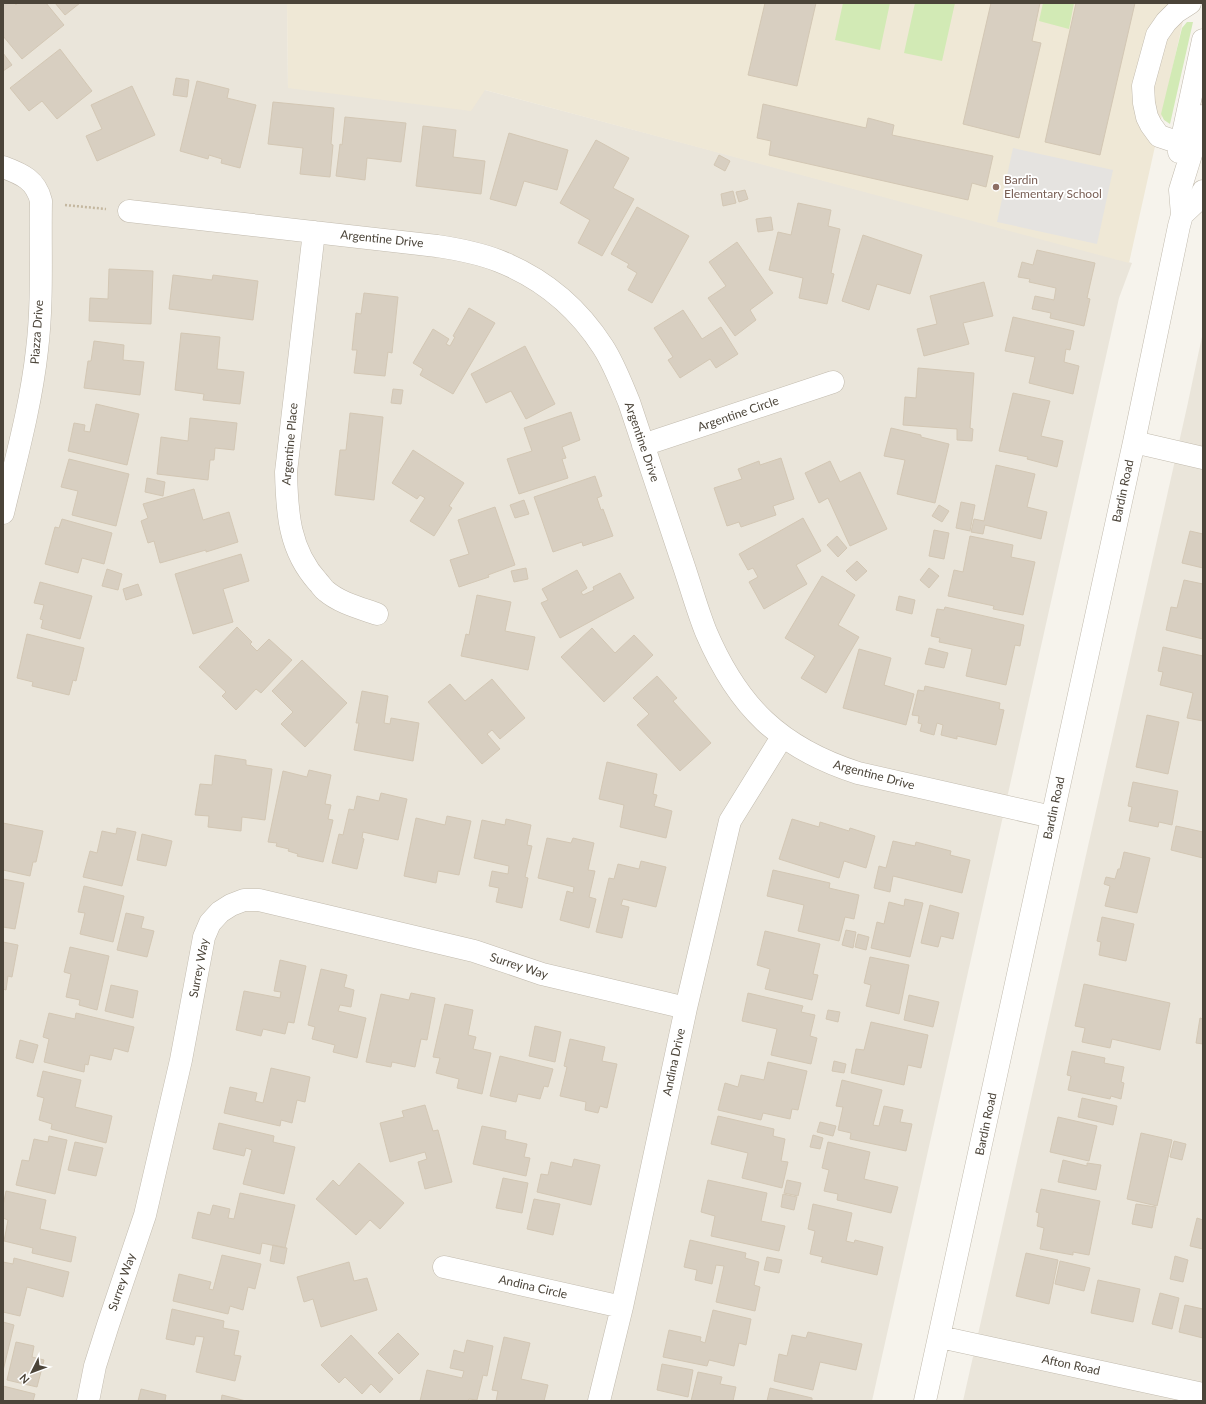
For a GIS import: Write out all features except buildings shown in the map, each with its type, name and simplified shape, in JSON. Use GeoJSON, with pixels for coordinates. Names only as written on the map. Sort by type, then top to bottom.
{"type":"FeatureCollection","features":[{"type":"Feature","properties":{"kind":"street"},"geometry":{"type":"LineString","coordinates":[[1180,143],[1159,136],[1151,125],[1147,117],[1144,103],[1143,86],[1157,35],[1166,22],[1176,12],[1190,3]]}},
{"type":"Feature","properties":{"kind":"street"},"geometry":{"type":"LineString","coordinates":[[1182,184],[1177,166],[1180,143],[1203,40]]}},
{"type":"Feature","properties":{"kind":"street","name":"Bardin Road"},"geometry":{"type":"LineString","coordinates":[[925,1401],[1134,442],[1182,214],[1180,190],[1203,116]]}},
{"type":"Feature","properties":{"kind":"street","name":"Piazza Drive"},"geometry":{"type":"LineString","coordinates":[[3,167],[20,173],[33,183],[39,192],[41,202],[40,311],[38,349],[34,379],[7,478],[3,513]]}},
{"type":"Feature","properties":{"kind":"street"},"geometry":{"type":"LineString","coordinates":[[1182,214],[1200,198],[1203,191]]}},
{"type":"Feature","properties":{"kind":"street","name":"Argentine Drive"},"geometry":{"type":"LineString","coordinates":[[129,211],[436,246],[466,251],[499,261],[527,275],[553,291],[573,308],[590,328],[604,348],[616,370],[644,445],[706,631],[728,677],[739,694],[753,711],[782,737],[797,747],[835,766],[858,773],[1052,817]]}},
{"type":"Feature","properties":{"kind":"street","name":"Argentine Place"},"geometry":{"type":"LineString","coordinates":[[314,232],[286,472],[286,495],[289,520],[293,539],[300,557],[312,575],[326,591],[345,602],[377,614]]}},
{"type":"Feature","properties":{"kind":"street","name":"Argentine Circle"},"geometry":{"type":"LineString","coordinates":[[644,445],[833,382]]}},
{"type":"Feature","properties":{"kind":"street"},"geometry":{"type":"LineString","coordinates":[[1134,442],[1203,458]]}},
{"type":"Feature","properties":{"kind":"street","name":"Andina Drive"},"geometry":{"type":"LineString","coordinates":[[599,1401],[622,1307],[686,1008],[730,821],[782,737]]}},
{"type":"Feature","properties":{"kind":"street","name":"Surrey Way"},"geometry":{"type":"LineString","coordinates":[[88,1401],[95,1366],[145,1215],[181,1060],[204,937],[210,923],[220,912],[231,905],[244,900],[259,900],[474,951],[542,974],[686,1008]]}},
{"type":"Feature","properties":{"kind":"street","name":"Andina Circle"},"geometry":{"type":"LineString","coordinates":[[444,1267],[622,1307]]}},
{"type":"Feature","properties":{"kind":"street","name":"Afton Road"},"geometry":{"type":"LineString","coordinates":[[940,1336],[1203,1394]]}},
{"type":"Feature","properties":{"kind":"path"},"geometry":{"type":"LineString","coordinates":[[41,202],[76,207],[129,211]]}},
{"type":"Feature","properties":{"kind":"shaded area"},"geometry":{"type":"Polygon","coordinates":[[[3,3],[287,3],[288,88],[485,90],[1132,263],[1119,298],[872,1401],[3,1401],[3,3]]]}},
{"type":"Feature","properties":{"kind":"shaded area","name":"Bardin Elementary School"},"geometry":{"type":"Polygon","coordinates":[[[287,3],[1187,3],[1129,263],[485,90],[471,111],[288,88],[287,3]]]}},
{"type":"Feature","properties":{"kind":"shaded area"},"geometry":{"type":"Polygon","coordinates":[[[1013,148],[1113,170],[1097,244],[997,222],[1013,148]]]}},
{"type":"Feature","properties":{"kind":"shaded area"},"geometry":{"type":"Polygon","coordinates":[[[1203,332],[1203,1401],[963,1401],[1187,407],[1203,332]]]}},
{"type":"Feature","properties":{"kind":"green space"},"geometry":{"type":"Polygon","coordinates":[[[843,3],[890,3],[880,50],[835,40],[843,3]]]}},
{"type":"Feature","properties":{"kind":"green space"},"geometry":{"type":"Polygon","coordinates":[[[915,3],[955,3],[942,61],[904,53],[915,3]]]}},
{"type":"Feature","properties":{"kind":"green space"},"geometry":{"type":"Polygon","coordinates":[[[1043,3],[1074,3],[1069,29],[1039,21],[1043,3]]]}},
{"type":"Feature","properties":{"kind":"green space"},"geometry":{"type":"Polygon","coordinates":[[[1187,22],[1193,22],[1170,124],[1164,120],[1161,114],[1182,28],[1187,22]]]}},
{"type":"Feature","properties":{"kind":"place","name":"Bardin Elementary School"},"geometry":{"type":"Point","coordinates":[996,187]}}]}
